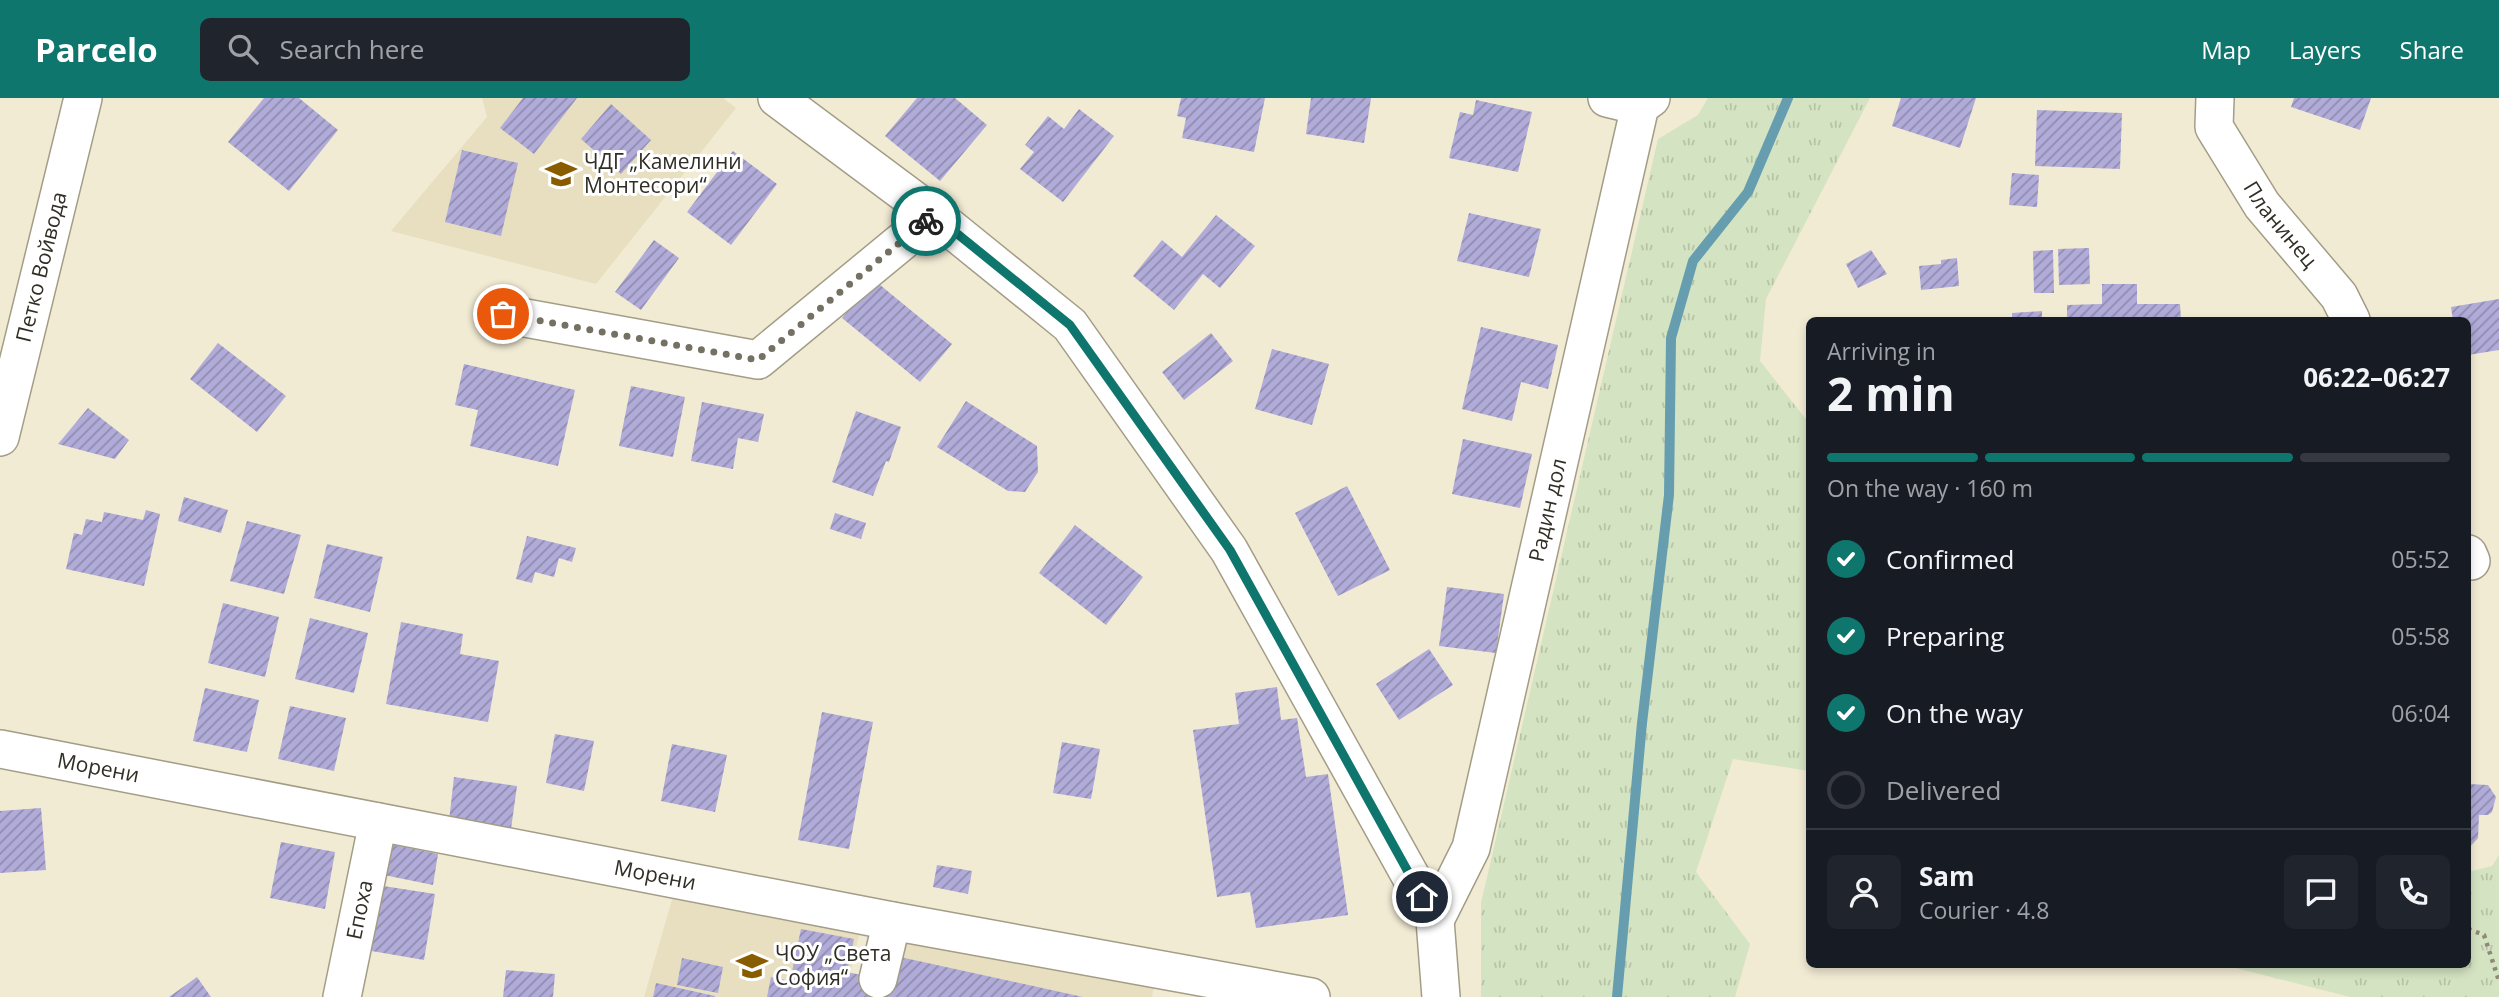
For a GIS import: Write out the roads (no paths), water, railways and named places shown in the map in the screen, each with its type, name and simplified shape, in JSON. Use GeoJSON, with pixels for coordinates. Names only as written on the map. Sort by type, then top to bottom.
{"type":"FeatureCollection","features":[{"type":"Feature","properties":{"kind":"street","name":"Петко Войвода"},"geometry":{"type":"LineString","coordinates":[[0,437],[83,98]]}},
{"type":"Feature","properties":{"kind":"street","name":"Радин дол"},"geometry":{"type":"LineString","coordinates":[[1435,920],[1471,848],[1633,101]]}},
{"type":"Feature","properties":{"kind":"street"},"geometry":{"type":"LineString","coordinates":[[794,102],[1070,325],[1230,550],[1435,920],[1441,997]]}},
{"type":"Feature","properties":{"kind":"street","name":"Планинец"},"geometry":{"type":"LineString","coordinates":[[2215,112],[2262,205],[2339,296],[2350,317]]}},
{"type":"Feature","properties":{"kind":"street"},"geometry":{"type":"LineString","coordinates":[[503,314],[758,360],[934,215]]}},
{"type":"Feature","properties":{"kind":"street","name":"Морени"},"geometry":{"type":"LineString","coordinates":[[0,749],[892,921],[1311,997]]}},
{"type":"Feature","properties":{"kind":"street","name":"Епоха"},"geometry":{"type":"LineString","coordinates":[[342,997],[378,822]]}},
{"type":"Feature","properties":{"kind":"street"},"geometry":{"type":"LineString","coordinates":[[878,979],[892,921]]}},
{"type":"Feature","properties":{"kind":"waterway"},"geometry":{"type":"LineString","coordinates":[[1617,997],[1642,723],[1669,495],[1671,338],[1693,261],[1748,192],[1788,98]]}},
{"type":"Feature","properties":{"kind":"place","name":"ЧДГ „Камелини Монтесори“"},"geometry":{"type":"Point","coordinates":[561,174]}},
{"type":"Feature","properties":{"kind":"place","name":"ЧОУ „Света София“"},"geometry":{"type":"Point","coordinates":[752,966]}}]}
